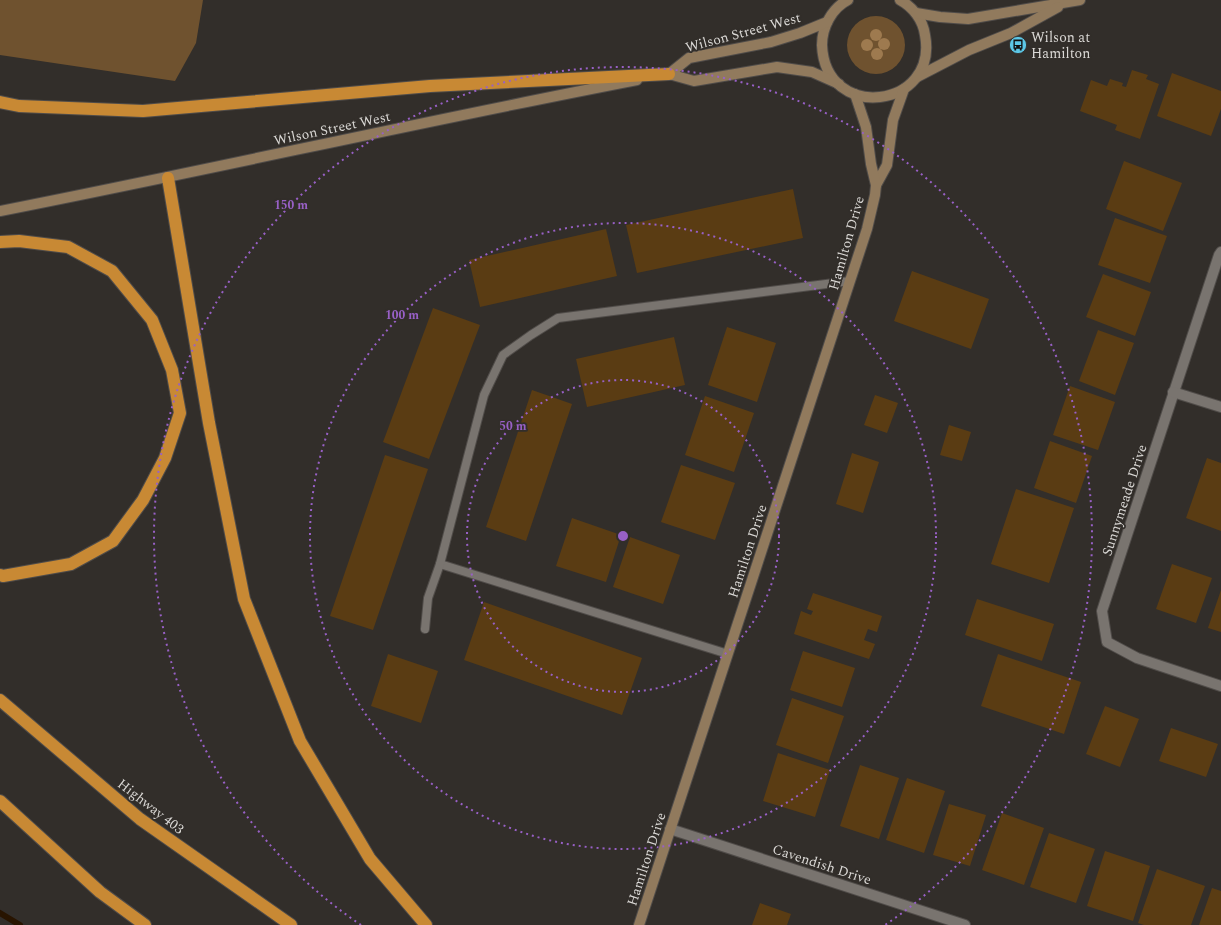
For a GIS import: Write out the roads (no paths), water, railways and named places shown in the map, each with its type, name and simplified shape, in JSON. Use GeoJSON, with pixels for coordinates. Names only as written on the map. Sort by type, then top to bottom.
{"type":"FeatureCollection","features":[{"type":"Feature","properties":{"kind":"highway"},"geometry":{"type":"LineString","coordinates":[[0,102],[19,106],[143,111],[430,86],[669,74]]}},
{"type":"Feature","properties":{"kind":"highway"},"geometry":{"type":"LineString","coordinates":[[168,178],[209,422],[244,599],[300,742],[370,859],[426,925]]}},
{"type":"Feature","properties":{"kind":"highway"},"geometry":{"type":"LineString","coordinates":[[0,242],[19,240],[68,247],[112,271],[152,320],[172,370],[180,413],[166,458],[143,500],[113,541],[71,564],[3,576],[0,575]]}},
{"type":"Feature","properties":{"kind":"highway","name":"Highway 403"},"geometry":{"type":"LineString","coordinates":[[0,700],[140,819],[291,925]]}},
{"type":"Feature","properties":{"kind":"highway"},"geometry":{"type":"LineString","coordinates":[[0,801],[100,892],[146,925]]}},
{"type":"Feature","properties":{"kind":"main road"},"geometry":{"type":"LineString","coordinates":[[916,13],[940,17],[968,19],[1080,0]]}},
{"type":"Feature","properties":{"kind":"main road"},"geometry":{"type":"LineString","coordinates":[[846,1],[834,11],[827,22],[822,38],[823,55],[828,71],[839,84],[855,94],[871,98],[888,96],[904,89],[916,77],[925,62],[927,45],[924,28],[916,13],[904,1]]}},
{"type":"Feature","properties":{"kind":"main road"},"geometry":{"type":"LineString","coordinates":[[916,77],[969,50],[1011,33],[1065,3]]}},
{"type":"Feature","properties":{"kind":"main road","name":"Wilson Street West"},"geometry":{"type":"LineString","coordinates":[[669,74],[689,58],[771,42],[800,33],[827,22]]}},
{"type":"Feature","properties":{"kind":"main road","name":"Wilson Street West"},"geometry":{"type":"LineString","coordinates":[[0,211],[168,178],[503,106],[669,74],[694,81],[777,67],[812,72],[839,84]]}},
{"type":"Feature","properties":{"kind":"main road","name":"Hamilton Drive"},"geometry":{"type":"LineString","coordinates":[[876,184],[887,165],[893,120],[904,89]]}},
{"type":"Feature","properties":{"kind":"main road","name":"Hamilton Drive"},"geometry":{"type":"LineString","coordinates":[[639,925],[867,229],[876,184],[871,164],[866,127],[855,94]]}},
{"type":"Feature","properties":{"kind":"street","name":"Sunnymeade Drive"},"geometry":{"type":"LineString","coordinates":[[1221,252],[1173,392],[1102,611],[1108,642],[1136,658],[1221,686]]}},
{"type":"Feature","properties":{"kind":"street"},"geometry":{"type":"LineString","coordinates":[[1173,392],[1221,407]]}},
{"type":"Feature","properties":{"kind":"street","name":"Cavendish Drive"},"geometry":{"type":"LineString","coordinates":[[670,829],[966,925]]}},
{"type":"Feature","properties":{"kind":"lane"},"geometry":{"type":"LineString","coordinates":[[425,630],[428,598],[440,564],[484,395],[503,356],[531,335],[558,318],[850,281]]}},
{"type":"Feature","properties":{"kind":"lane"},"geometry":{"type":"LineString","coordinates":[[440,564],[728,654]]}},
{"type":"Feature","properties":{"kind":"waterway"},"geometry":{"type":"LineString","coordinates":[[0,913],[20,925]]}},
{"type":"Feature","properties":{"kind":"place","name":"Wilson at Hamilton"},"geometry":{"type":"Point","coordinates":[1018,45]}}]}
